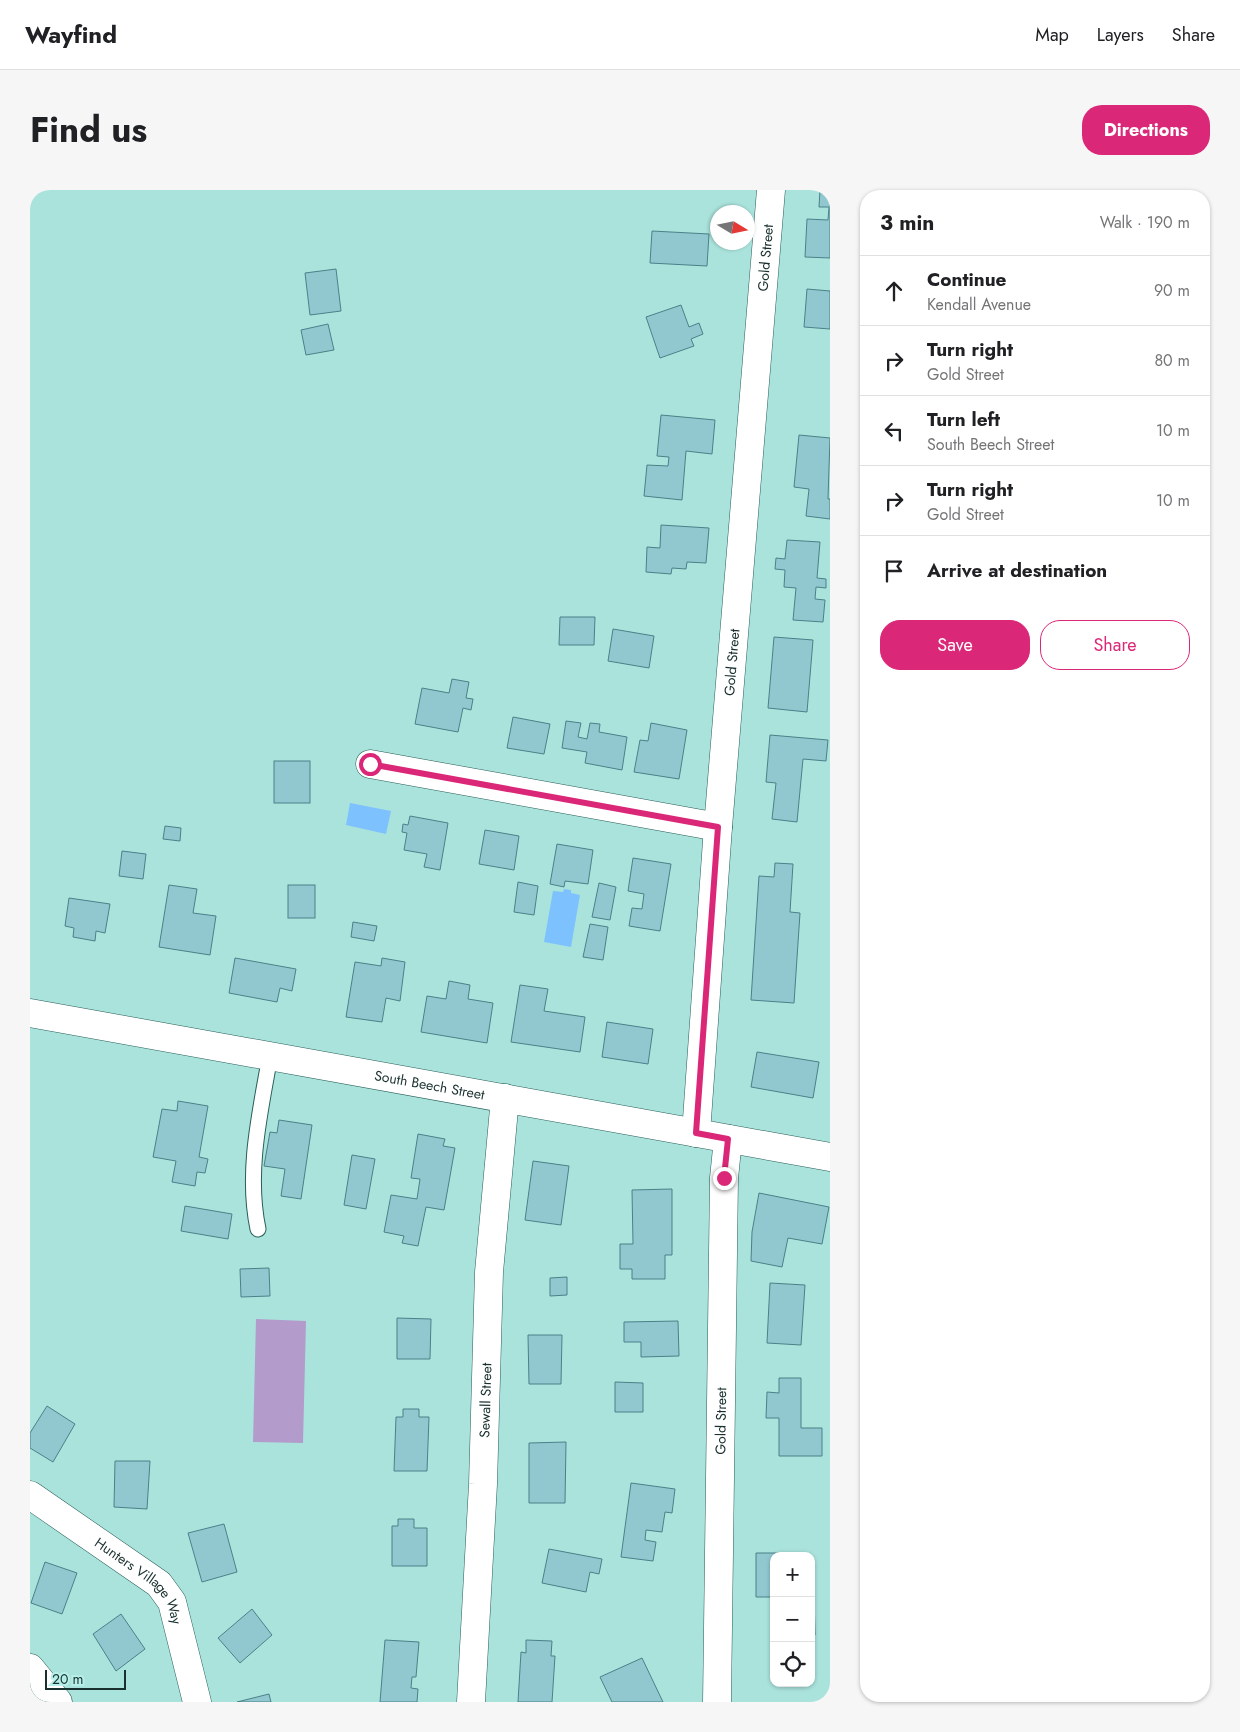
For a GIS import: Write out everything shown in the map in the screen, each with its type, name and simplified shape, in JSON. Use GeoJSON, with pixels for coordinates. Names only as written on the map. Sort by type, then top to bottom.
{"type":"FeatureCollection","features":[{"type":"Feature","properties":{"kind":"street","name":"Gold Street"},"geometry":{"type":"LineString","coordinates":[[696,1133],[718,827],[771,190]]}},
{"type":"Feature","properties":{"kind":"street"},"geometry":{"type":"LineString","coordinates":[[370,764],[718,827]]}},
{"type":"Feature","properties":{"kind":"street","name":"South Beech Street"},"geometry":{"type":"LineString","coordinates":[[30,1013],[830,1158]]}},
{"type":"Feature","properties":{"kind":"street","name":"Sewall Street"},"geometry":{"type":"LineString","coordinates":[[471,1702],[482,1512],[489,1272],[505,1098]]}},
{"type":"Feature","properties":{"kind":"street","name":"Gold Street"},"geometry":{"type":"LineString","coordinates":[[717,1702],[724,1178],[728,1139]]}},
{"type":"Feature","properties":{"kind":"street","name":"Hunters Village Way"},"geometry":{"type":"LineString","coordinates":[[30,1495],[159,1584],[172,1602],[197,1702]]}},
{"type":"Feature","properties":{"kind":"street"},"geometry":{"type":"LineString","coordinates":[[30,1668],[58,1702]]}},
{"type":"Feature","properties":{"kind":"lane"},"geometry":{"type":"LineString","coordinates":[[258,1229],[253,1208],[255,1148],[270,1056]]}},
{"type":"Feature","properties":{"kind":"shaded area"},"geometry":{"type":"Polygon","coordinates":[[[256,1319],[306,1321],[303,1443],[253,1442],[256,1319]]]}},
{"type":"Feature","properties":{"kind":"water"},"geometry":{"type":"Polygon","coordinates":[[[350,803],[391,811],[386,834],[346,825],[350,803]]]}},
{"type":"Feature","properties":{"kind":"water"},"geometry":{"type":"Polygon","coordinates":[[[564,889],[571,890],[571,893],[580,895],[571,947],[544,942],[553,891],[563,892],[564,889]]]}},
{"type":"Feature","properties":{"kind":"building"},"geometry":{"type":"Polygon","coordinates":[[[820,190],[830,190],[830,258],[805,257],[807,219],[828,220],[829,207],[819,207],[820,190]]]}},
{"type":"Feature","properties":{"kind":"building"},"geometry":{"type":"Polygon","coordinates":[[[652,231],[709,234],[707,266],[650,263],[652,231]]]}},
{"type":"Feature","properties":{"kind":"building"},"geometry":{"type":"Polygon","coordinates":[[[336,269],[341,311],[310,315],[305,273],[336,269]]]}},
{"type":"Feature","properties":{"kind":"building"},"geometry":{"type":"Polygon","coordinates":[[[807,289],[830,291],[830,329],[804,327],[807,289]]]}},
{"type":"Feature","properties":{"kind":"building"},"geometry":{"type":"Polygon","coordinates":[[[681,305],[689,327],[699,323],[703,334],[691,339],[694,346],[660,358],[646,317],[681,305]]]}},
{"type":"Feature","properties":{"kind":"building"},"geometry":{"type":"Polygon","coordinates":[[[328,324],[334,350],[306,355],[301,330],[328,324]]]}},
{"type":"Feature","properties":{"kind":"building"},"geometry":{"type":"Polygon","coordinates":[[[661,415],[715,420],[712,454],[686,451],[682,500],[644,496],[647,465],[668,466],[669,457],[657,456],[661,415]]]}},
{"type":"Feature","properties":{"kind":"building"},"geometry":{"type":"Polygon","coordinates":[[[799,435],[830,438],[828,499],[830,499],[830,519],[806,516],[809,489],[794,487],[799,435]]]}},
{"type":"Feature","properties":{"kind":"building"},"geometry":{"type":"Polygon","coordinates":[[[661,525],[709,528],[706,563],[687,562],[686,569],[672,568],[671,574],[646,572],[647,547],[660,548],[661,525]]]}},
{"type":"Feature","properties":{"kind":"building"},"geometry":{"type":"Polygon","coordinates":[[[787,540],[820,542],[817,578],[826,579],[826,588],[816,587],[815,599],[825,600],[823,622],[793,620],[796,588],[784,587],[785,570],[775,569],[776,558],[785,559],[787,540]]]}},
{"type":"Feature","properties":{"kind":"building"},"geometry":{"type":"Polygon","coordinates":[[[560,617],[595,617],[594,645],[559,645],[560,617]]]}},
{"type":"Feature","properties":{"kind":"building"},"geometry":{"type":"Polygon","coordinates":[[[613,629],[654,636],[649,668],[608,661],[613,629]]]}},
{"type":"Feature","properties":{"kind":"building"},"geometry":{"type":"Polygon","coordinates":[[[774,637],[813,640],[807,712],[768,708],[774,637]]]}},
{"type":"Feature","properties":{"kind":"building"},"geometry":{"type":"Polygon","coordinates":[[[452,679],[469,682],[466,698],[473,699],[471,710],[463,708],[458,732],[415,724],[422,688],[449,693],[452,679]]]}},
{"type":"Feature","properties":{"kind":"building"},"geometry":{"type":"Polygon","coordinates":[[[513,717],[550,724],[544,754],[507,748],[513,717]]]}},
{"type":"Feature","properties":{"kind":"building"},"geometry":{"type":"Polygon","coordinates":[[[566,721],[581,723],[578,737],[587,739],[590,723],[600,724],[599,732],[627,737],[622,770],[585,763],[587,752],[562,748],[566,721]]]}},
{"type":"Feature","properties":{"kind":"building"},"geometry":{"type":"Polygon","coordinates":[[[651,723],[687,730],[679,779],[634,772],[640,740],[648,741],[651,723]]]}},
{"type":"Feature","properties":{"kind":"building"},"geometry":{"type":"Polygon","coordinates":[[[770,735],[828,740],[826,761],[803,759],[797,822],[772,819],[776,783],[766,782],[770,735]]]}},
{"type":"Feature","properties":{"kind":"building"},"geometry":{"type":"Polygon","coordinates":[[[274,761],[310,761],[310,803],[274,803],[274,761]]]}},
{"type":"Feature","properties":{"kind":"building"},"geometry":{"type":"Polygon","coordinates":[[[410,816],[448,823],[440,870],[424,867],[427,854],[404,850],[407,833],[402,832],[403,824],[408,825],[410,816]]]}},
{"type":"Feature","properties":{"kind":"building"},"geometry":{"type":"Polygon","coordinates":[[[165,826],[181,828],[180,841],[163,839],[165,826]]]}},
{"type":"Feature","properties":{"kind":"building"},"geometry":{"type":"Polygon","coordinates":[[[485,830],[519,836],[514,870],[479,864],[485,830]]]}},
{"type":"Feature","properties":{"kind":"building"},"geometry":{"type":"Polygon","coordinates":[[[557,844],[593,850],[588,884],[565,881],[564,887],[550,884],[557,844]]]}},
{"type":"Feature","properties":{"kind":"building"},"geometry":{"type":"Polygon","coordinates":[[[122,851],[146,854],[143,879],[119,876],[122,851]]]}},
{"type":"Feature","properties":{"kind":"building"},"geometry":{"type":"Polygon","coordinates":[[[633,858],[671,864],[660,931],[629,926],[632,908],[642,909],[644,894],[628,891],[633,858]]]}},
{"type":"Feature","properties":{"kind":"building"},"geometry":{"type":"Polygon","coordinates":[[[775,863],[793,864],[790,912],[800,913],[794,1003],[751,1000],[759,876],[774,877],[775,863]]]}},
{"type":"Feature","properties":{"kind":"building"},"geometry":{"type":"Polygon","coordinates":[[[518,882],[538,886],[534,915],[514,912],[518,882]]]}},
{"type":"Feature","properties":{"kind":"building"},"geometry":{"type":"Polygon","coordinates":[[[599,883],[616,887],[610,920],[592,917],[599,883]]]}},
{"type":"Feature","properties":{"kind":"building"},"geometry":{"type":"Polygon","coordinates":[[[169,885],[197,889],[193,913],[216,916],[210,955],[159,947],[169,885]]]}},
{"type":"Feature","properties":{"kind":"building"},"geometry":{"type":"Polygon","coordinates":[[[288,885],[315,885],[315,918],[288,918],[288,885]]]}},
{"type":"Feature","properties":{"kind":"building"},"geometry":{"type":"Polygon","coordinates":[[[69,898],[110,904],[105,933],[96,931],[95,941],[73,937],[74,928],[65,926],[69,898]]]}},
{"type":"Feature","properties":{"kind":"building"},"geometry":{"type":"Polygon","coordinates":[[[353,922],[377,926],[374,941],[351,937],[353,922]]]}},
{"type":"Feature","properties":{"kind":"building"},"geometry":{"type":"Polygon","coordinates":[[[590,924],[608,927],[603,960],[583,957],[590,924]]]}},
{"type":"Feature","properties":{"kind":"building"},"geometry":{"type":"Polygon","coordinates":[[[235,958],[296,969],[292,991],[280,988],[277,1002],[229,993],[235,958]]]}},
{"type":"Feature","properties":{"kind":"building"},"geometry":{"type":"Polygon","coordinates":[[[382,958],[405,962],[400,1001],[386,998],[382,1022],[346,1017],[355,962],[381,966],[382,958]]]}},
{"type":"Feature","properties":{"kind":"building"},"geometry":{"type":"Polygon","coordinates":[[[449,981],[470,985],[468,999],[493,1003],[487,1043],[421,1032],[427,996],[446,999],[449,981]]]}},
{"type":"Feature","properties":{"kind":"building"},"geometry":{"type":"Polygon","coordinates":[[[520,985],[548,989],[544,1011],[585,1017],[580,1052],[511,1042],[520,985]]]}},
{"type":"Feature","properties":{"kind":"building"},"geometry":{"type":"Polygon","coordinates":[[[607,1022],[653,1029],[648,1064],[602,1057],[607,1022]]]}},
{"type":"Feature","properties":{"kind":"building"},"geometry":{"type":"Polygon","coordinates":[[[757,1052],[819,1062],[813,1098],[751,1087],[757,1052]]]}},
{"type":"Feature","properties":{"kind":"building"},"geometry":{"type":"Polygon","coordinates":[[[178,1101],[208,1106],[199,1157],[208,1159],[205,1173],[197,1172],[195,1186],[172,1182],[176,1161],[153,1157],[162,1109],[177,1111],[178,1101]]]}},
{"type":"Feature","properties":{"kind":"building"},"geometry":{"type":"Polygon","coordinates":[[[279,1120],[312,1125],[301,1199],[281,1196],[285,1169],[264,1166],[270,1132],[277,1133],[279,1120]]]}},
{"type":"Feature","properties":{"kind":"building"},"geometry":{"type":"Polygon","coordinates":[[[418,1134],[445,1139],[443,1146],[455,1148],[444,1210],[426,1207],[418,1246],[402,1243],[404,1236],[384,1232],[391,1195],[417,1199],[420,1179],[411,1178],[418,1134]]]}},
{"type":"Feature","properties":{"kind":"building"},"geometry":{"type":"Polygon","coordinates":[[[352,1155],[375,1159],[366,1209],[344,1205],[352,1155]]]}},
{"type":"Feature","properties":{"kind":"building"},"geometry":{"type":"Polygon","coordinates":[[[533,1161],[569,1166],[561,1225],[525,1220],[533,1161]]]}},
{"type":"Feature","properties":{"kind":"building"},"geometry":{"type":"Polygon","coordinates":[[[672,1189],[672,1255],[665,1255],[665,1279],[632,1279],[632,1269],[620,1269],[620,1244],[633,1244],[632,1190],[672,1189]]]}},
{"type":"Feature","properties":{"kind":"building"},"geometry":{"type":"Polygon","coordinates":[[[759,1193],[829,1207],[822,1244],[788,1238],[782,1267],[751,1261],[752,1232],[759,1193]]]}},
{"type":"Feature","properties":{"kind":"building"},"geometry":{"type":"Polygon","coordinates":[[[185,1206],[232,1214],[228,1239],[181,1231],[185,1206]]]}},
{"type":"Feature","properties":{"kind":"building"},"geometry":{"type":"Polygon","coordinates":[[[269,1268],[270,1296],[241,1297],[240,1269],[269,1268]]]}},
{"type":"Feature","properties":{"kind":"building"},"geometry":{"type":"Polygon","coordinates":[[[567,1277],[567,1295],[550,1296],[550,1278],[567,1277]]]}},
{"type":"Feature","properties":{"kind":"building"},"geometry":{"type":"Polygon","coordinates":[[[770,1283],[805,1285],[801,1345],[767,1343],[770,1283]]]}},
{"type":"Feature","properties":{"kind":"building"},"geometry":{"type":"Polygon","coordinates":[[[397,1318],[431,1319],[430,1359],[397,1359],[397,1318]]]}},
{"type":"Feature","properties":{"kind":"building"},"geometry":{"type":"Polygon","coordinates":[[[678,1321],[679,1356],[641,1357],[641,1342],[624,1342],[624,1322],[678,1321]]]}},
{"type":"Feature","properties":{"kind":"building"},"geometry":{"type":"Polygon","coordinates":[[[528,1335],[562,1335],[561,1384],[529,1384],[528,1335]]]}},
{"type":"Feature","properties":{"kind":"building"},"geometry":{"type":"Polygon","coordinates":[[[779,1378],[801,1378],[801,1428],[822,1428],[822,1456],[779,1456],[779,1418],[766,1418],[767,1392],[779,1393],[779,1378]]]}},
{"type":"Feature","properties":{"kind":"building"},"geometry":{"type":"Polygon","coordinates":[[[615,1382],[643,1383],[643,1412],[615,1412],[615,1382]]]}},
{"type":"Feature","properties":{"kind":"building"},"geometry":{"type":"Polygon","coordinates":[[[47,1406],[75,1424],[53,1462],[30,1448],[30,1433],[47,1406]]]}},
{"type":"Feature","properties":{"kind":"building"},"geometry":{"type":"Polygon","coordinates":[[[403,1409],[419,1409],[419,1417],[429,1417],[427,1471],[394,1471],[396,1417],[403,1417],[403,1409]]]}},
{"type":"Feature","properties":{"kind":"building"},"geometry":{"type":"Polygon","coordinates":[[[566,1442],[565,1503],[529,1503],[529,1443],[566,1442]]]}},
{"type":"Feature","properties":{"kind":"building"},"geometry":{"type":"Polygon","coordinates":[[[115,1461],[150,1461],[147,1509],[114,1507],[115,1461]]]}},
{"type":"Feature","properties":{"kind":"building"},"geometry":{"type":"Polygon","coordinates":[[[631,1483],[675,1489],[672,1513],[665,1512],[662,1532],[646,1530],[645,1540],[656,1542],[653,1561],[621,1557],[631,1483]]]}},
{"type":"Feature","properties":{"kind":"building"},"geometry":{"type":"Polygon","coordinates":[[[398,1519],[414,1519],[414,1528],[427,1528],[427,1566],[392,1566],[392,1526],[398,1526],[398,1519]]]}},
{"type":"Feature","properties":{"kind":"building"},"geometry":{"type":"Polygon","coordinates":[[[224,1524],[237,1572],[202,1582],[188,1533],[224,1524]]]}},
{"type":"Feature","properties":{"kind":"building"},"geometry":{"type":"Polygon","coordinates":[[[549,1549],[602,1559],[599,1574],[590,1572],[586,1592],[542,1583],[549,1549]]]}},
{"type":"Feature","properties":{"kind":"building"},"geometry":{"type":"Polygon","coordinates":[[[756,1553],[770,1553],[770,1597],[756,1597],[756,1553]]]}},
{"type":"Feature","properties":{"kind":"building"},"geometry":{"type":"Polygon","coordinates":[[[45,1562],[77,1573],[62,1614],[31,1603],[45,1562]]]}},
{"type":"Feature","properties":{"kind":"building"},"geometry":{"type":"Polygon","coordinates":[[[252,1609],[272,1635],[240,1663],[218,1638],[252,1609]]]}},
{"type":"Feature","properties":{"kind":"building"},"geometry":{"type":"Polygon","coordinates":[[[121,1614],[145,1649],[116,1671],[93,1634],[121,1614]]]}},
{"type":"Feature","properties":{"kind":"building"},"geometry":{"type":"Polygon","coordinates":[[[385,1640],[419,1642],[416,1677],[412,1677],[411,1688],[418,1689],[417,1702],[380,1702],[385,1640]]]}},
{"type":"Feature","properties":{"kind":"building"},"geometry":{"type":"Polygon","coordinates":[[[526,1640],[552,1641],[551,1656],[555,1656],[552,1702],[518,1702],[521,1652],[526,1653],[526,1640]]]}},
{"type":"Feature","properties":{"kind":"building"},"geometry":{"type":"Polygon","coordinates":[[[642,1658],[663,1702],[612,1702],[600,1677],[642,1658]]]}},
{"type":"Feature","properties":{"kind":"building"},"geometry":{"type":"Polygon","coordinates":[[[269,1694],[271,1702],[237,1702],[269,1694]]]}},
{"type":"Feature","properties":{"kind":"route"},"geometry":{"type":"LineString","coordinates":[[370,764],[718,827],[696,1133],[728,1139],[724,1178]]}}]}
